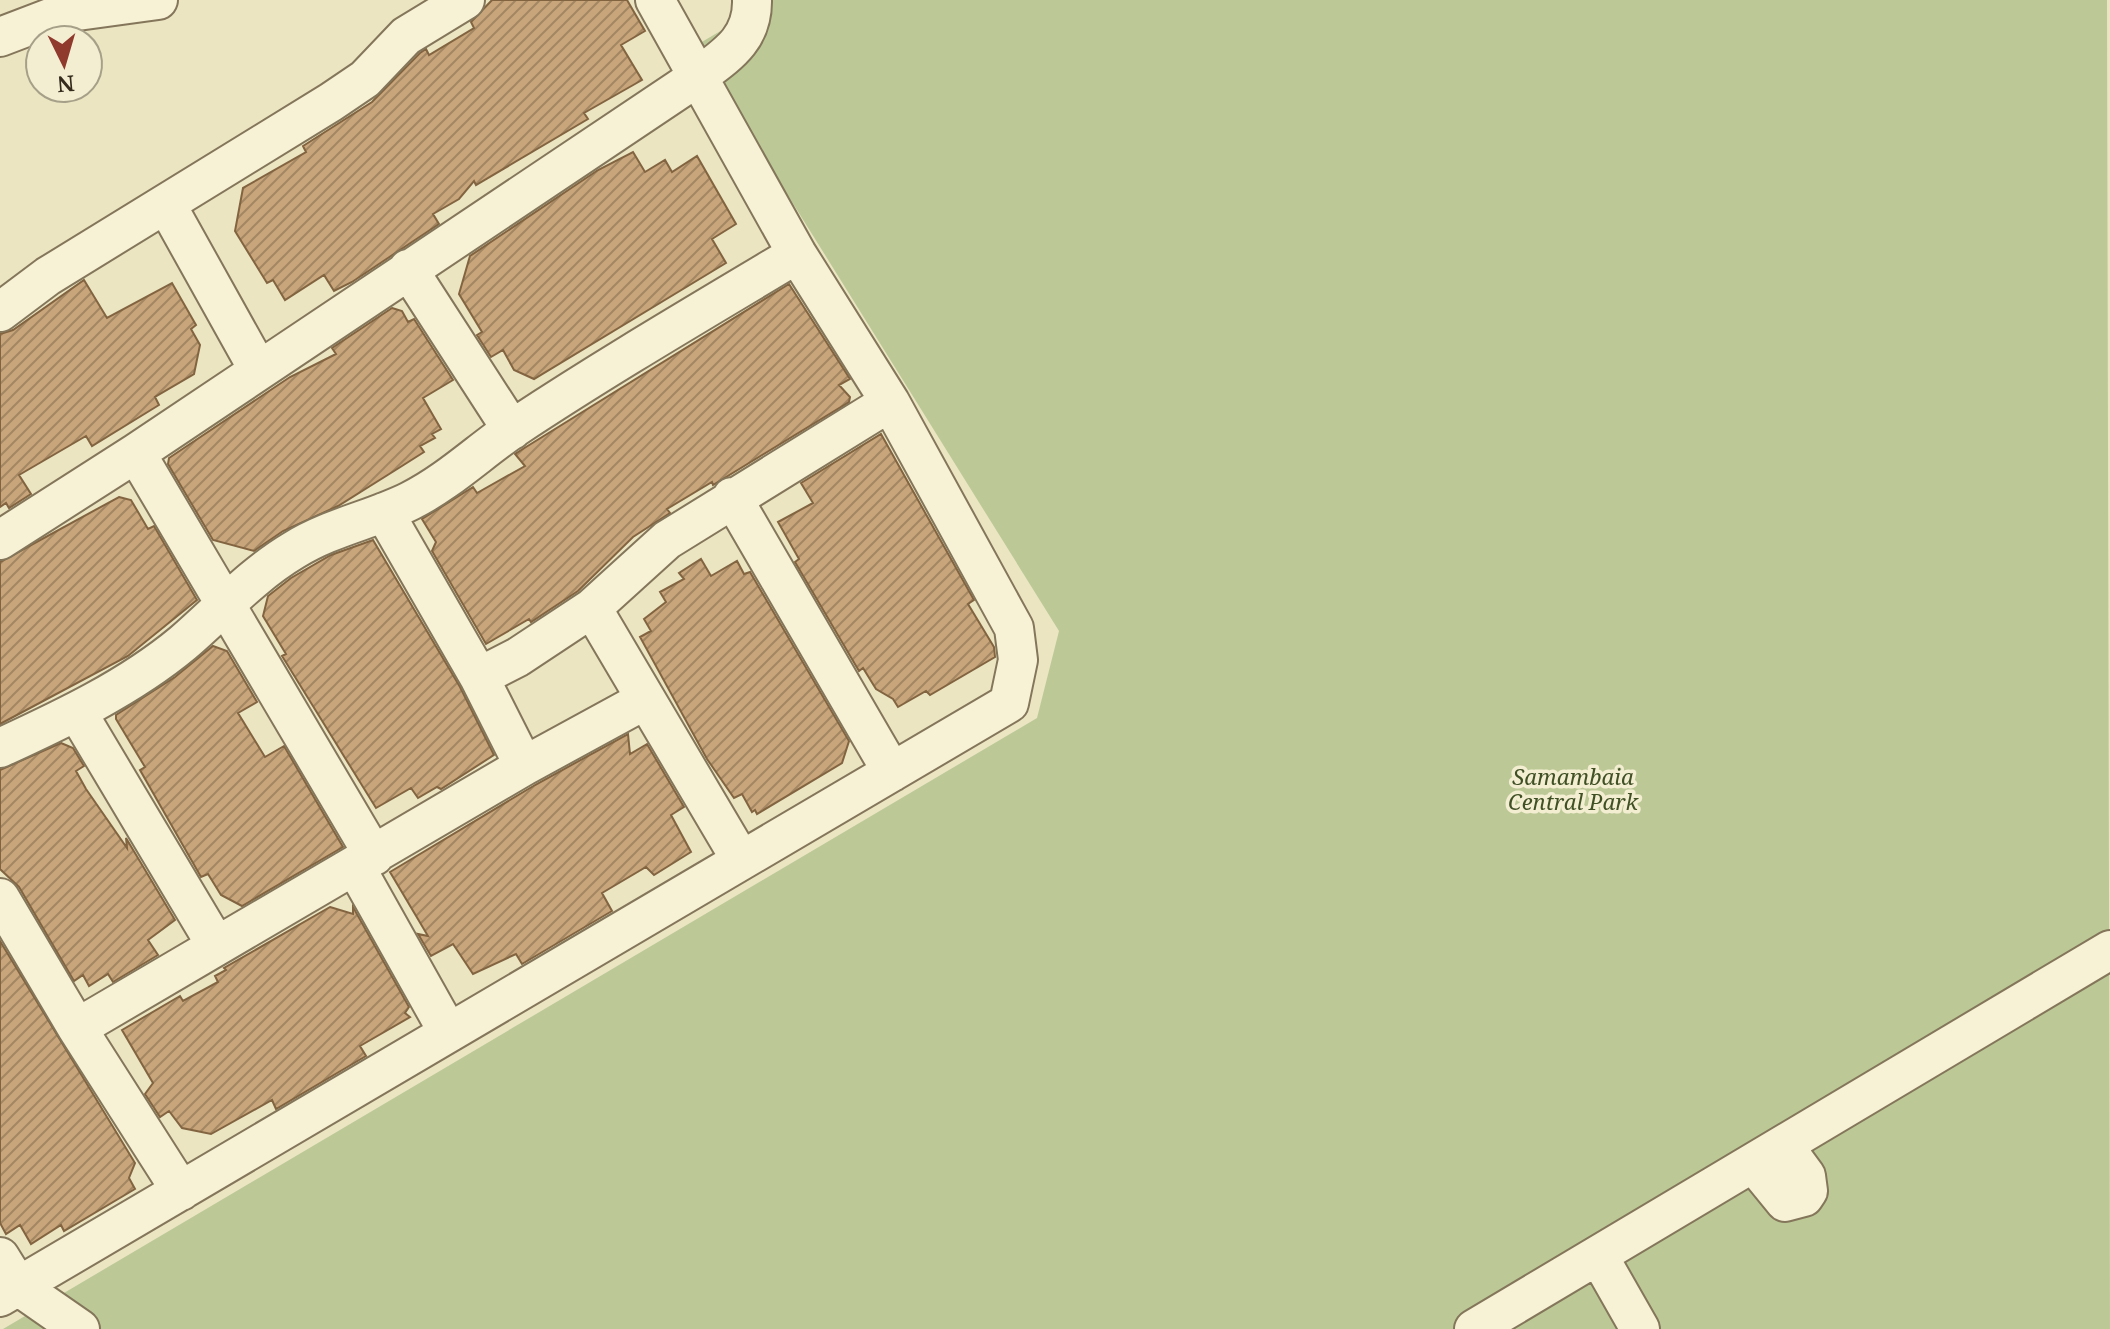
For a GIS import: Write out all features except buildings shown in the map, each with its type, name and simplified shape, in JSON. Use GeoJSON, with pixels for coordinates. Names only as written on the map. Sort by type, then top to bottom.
{"type":"FeatureCollection","features":[{"type":"Feature","properties":{"kind":"street"},"geometry":{"type":"LineString","coordinates":[[0,37],[63,13],[158,0]]}},
{"type":"Feature","properties":{"kind":"street"},"geometry":{"type":"LineString","coordinates":[[0,312],[48,276],[331,102],[365,79],[406,36],[465,0]]}},
{"type":"Feature","properties":{"kind":"street"},"geometry":{"type":"LineString","coordinates":[[80,1329],[6,1280],[181,1191],[1009,703],[1018,660],[1014,628],[890,402],[797,254],[655,0]]}},
{"type":"Feature","properties":{"kind":"street"},"geometry":{"type":"LineString","coordinates":[[0,540],[136,453],[699,76],[735,49],[753,18],[752,0]]}},
{"type":"Feature","properties":{"kind":"street"},"geometry":{"type":"LineString","coordinates":[[166,204],[258,369]]}},
{"type":"Feature","properties":{"kind":"street"},"geometry":{"type":"LineString","coordinates":[[0,748],[77,712],[182,644],[224,604],[291,551],[338,526],[384,512],[452,476],[512,430],[797,254]]}},
{"type":"Feature","properties":{"kind":"street"},"geometry":{"type":"LineString","coordinates":[[408,269],[512,430]]}},
{"type":"Feature","properties":{"kind":"street"},"geometry":{"type":"LineString","coordinates":[[479,677],[518,657],[592,608],[667,540],[890,402]]}},
{"type":"Feature","properties":{"kind":"street"},"geometry":{"type":"LineString","coordinates":[[136,453],[224,604],[365,862],[448,1032]]}},
{"type":"Feature","properties":{"kind":"street"},"geometry":{"type":"LineString","coordinates":[[732,497],[892,772]]}},
{"type":"Feature","properties":{"kind":"street"},"geometry":{"type":"LineString","coordinates":[[384,512],[479,677],[524,766]]}},
{"type":"Feature","properties":{"kind":"street"},"geometry":{"type":"LineString","coordinates":[[592,608],[741,860]]}},
{"type":"Feature","properties":{"kind":"street"},"geometry":{"type":"LineString","coordinates":[[77,1028],[216,945],[365,862],[524,766],[645,700]]}},
{"type":"Feature","properties":{"kind":"street"},"geometry":{"type":"LineString","coordinates":[[77,712],[216,945]]}},
{"type":"Feature","properties":{"kind":"street"},"geometry":{"type":"LineString","coordinates":[[0,898],[77,1028],[181,1191]]}},
{"type":"Feature","properties":{"kind":"street"},"geometry":{"type":"LineString","coordinates":[[1474,1329],[2110,950]]}},
{"type":"Feature","properties":{"kind":"street"},"geometry":{"type":"LineString","coordinates":[[1599,1257],[1640,1329]]}},
{"type":"Feature","properties":{"kind":"green space","name":"Samambaia Central Park"},"geometry":{"type":"Polygon","coordinates":[[[773,0],[2107,0],[2110,1329],[3,1329],[1037,718],[1059,631],[695,46],[773,0]]]}}]}
